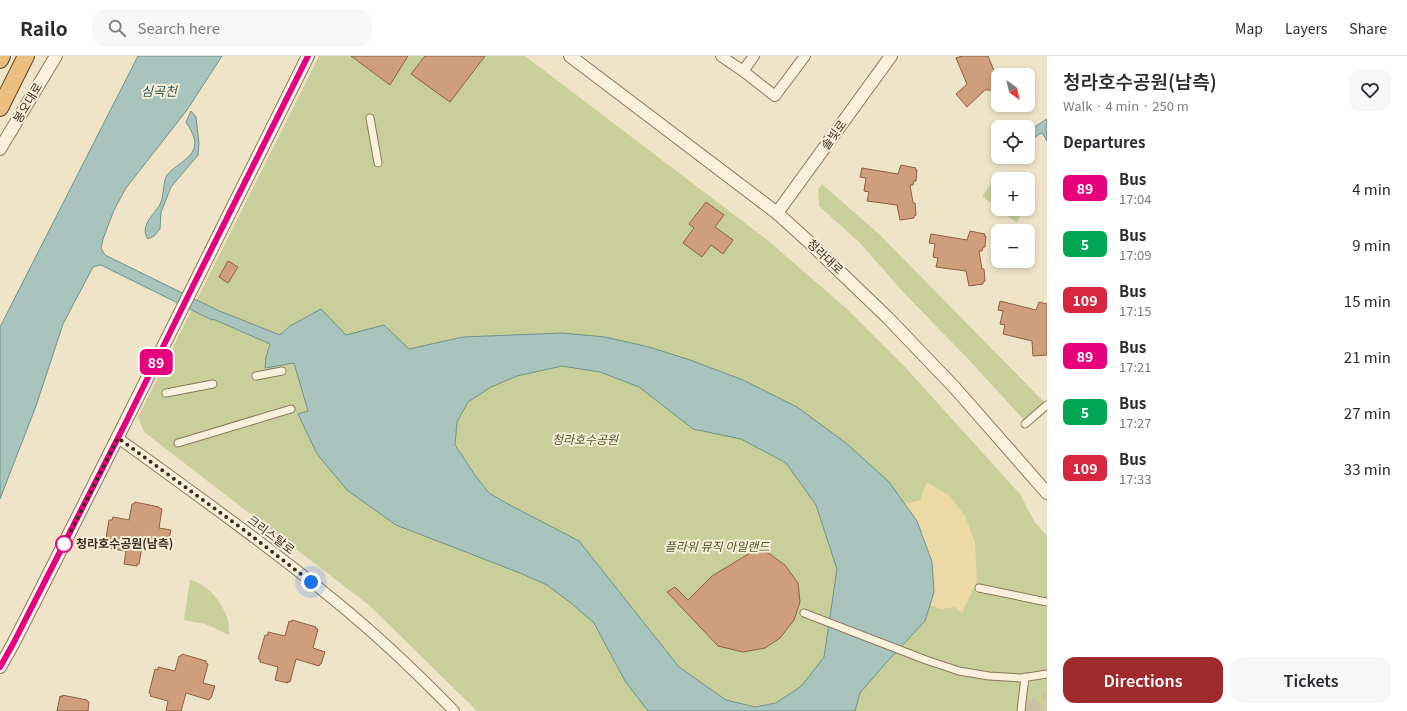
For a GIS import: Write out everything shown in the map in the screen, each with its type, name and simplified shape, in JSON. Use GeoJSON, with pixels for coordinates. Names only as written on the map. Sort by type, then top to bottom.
{"type":"FeatureCollection","features":[{"type":"Feature","properties":{"kind":"highway"},"geometry":{"type":"LineString","coordinates":[[0,60],[2,56]]}},
{"type":"Feature","properties":{"kind":"highway"},"geometry":{"type":"LineString","coordinates":[[0,108],[26,56]]}},
{"type":"Feature","properties":{"kind":"street","name":"봉오대로"},"geometry":{"type":"LineString","coordinates":[[0,149],[56,56]]}},
{"type":"Feature","properties":{"kind":"street"},"geometry":{"type":"LineString","coordinates":[[0,667],[17,637],[118,438],[308,56]]}},
{"type":"Feature","properties":{"kind":"street","name":"청라대로"},"geometry":{"type":"LineString","coordinates":[[570,56],[777,213],[888,318],[955,388],[1047,493]]}},
{"type":"Feature","properties":{"kind":"street"},"geometry":{"type":"LineString","coordinates":[[721,56],[775,96],[805,56]]}},
{"type":"Feature","properties":{"kind":"street"},"geometry":{"type":"LineString","coordinates":[[743,72],[754,56]]}},
{"type":"Feature","properties":{"kind":"street","name":"솔빛로"},"geometry":{"type":"LineString","coordinates":[[777,213],[891,56]]}},
{"type":"Feature","properties":{"kind":"street"},"geometry":{"type":"LineString","coordinates":[[370,118],[378,163]]}},
{"type":"Feature","properties":{"kind":"street"},"geometry":{"type":"LineString","coordinates":[[256,376],[282,371]]}},
{"type":"Feature","properties":{"kind":"street"},"geometry":{"type":"LineString","coordinates":[[166,393],[213,384]]}},
{"type":"Feature","properties":{"kind":"street"},"geometry":{"type":"LineString","coordinates":[[1025,424],[1047,405]]}},
{"type":"Feature","properties":{"kind":"street"},"geometry":{"type":"LineString","coordinates":[[178,443],[291,409]]}},
{"type":"Feature","properties":{"kind":"street","name":"크리스탈로"},"geometry":{"type":"LineString","coordinates":[[118,438],[244,530],[335,601],[387,646],[454,711]]}},
{"type":"Feature","properties":{"kind":"street"},"geometry":{"type":"LineString","coordinates":[[979,588],[1047,602]]}},
{"type":"Feature","properties":{"kind":"street"},"geometry":{"type":"LineString","coordinates":[[804,613],[926,660],[959,671],[989,676],[1025,678],[1047,674]]}},
{"type":"Feature","properties":{"kind":"street"},"geometry":{"type":"LineString","coordinates":[[1021,711],[1025,678]]}},
{"type":"Feature","properties":{"kind":"green space","name":"청라호수공원"},"geometry":{"type":"Polygon","coordinates":[[[319,56],[525,56],[766,239],[846,308],[905,367],[1020,494],[1034,521],[1047,536],[1047,711],[477,711],[370,606],[144,432],[138,417],[319,56]]]}},
{"type":"Feature","properties":{"kind":"green space"},"geometry":{"type":"Polygon","coordinates":[[[822,184],[880,235],[1044,402],[1024,420],[969,360],[905,294],[860,243],[819,206],[818,190],[822,184]]]}},
{"type":"Feature","properties":{"kind":"green space"},"geometry":{"type":"Polygon","coordinates":[[[991,184],[991,203],[982,196],[991,184]]]}},
{"type":"Feature","properties":{"kind":"green space"},"geometry":{"type":"Polygon","coordinates":[[[1008,216],[1020,216],[1017,223],[1008,216]]]}},
{"type":"Feature","properties":{"kind":"green space"},"geometry":{"type":"Polygon","coordinates":[[[190,580],[202,585],[217,599],[227,617],[229,624],[229,635],[205,624],[184,620],[190,580]]]}},
{"type":"Feature","properties":{"kind":"sand"},"geometry":{"type":"Polygon","coordinates":[[[927,482],[950,496],[965,516],[975,542],[977,581],[962,613],[954,607],[941,609],[930,605],[934,592],[917,521],[905,504],[920,500],[927,482]]]}},
{"type":"Feature","properties":{"kind":"water","name":"심곡천"},"geometry":{"type":"Polygon","coordinates":[[[138,56],[222,56],[187,110],[126,188],[114,210],[103,239],[101,248],[105,255],[217,310],[280,335],[290,326],[321,309],[346,335],[384,325],[409,349],[463,337],[562,333],[605,337],[649,347],[690,360],[743,380],[797,407],[846,443],[889,482],[917,521],[932,562],[934,592],[925,621],[860,693],[855,711],[648,711],[625,681],[594,623],[547,585],[396,525],[347,490],[317,454],[298,414],[308,411],[294,363],[265,368],[266,357],[270,344],[213,319],[212,320],[101,265],[93,267],[63,324],[36,406],[0,499],[0,327],[138,56]],[[562,366],[517,376],[491,387],[468,402],[457,422],[455,445],[489,493],[579,541],[679,667],[726,700],[755,707],[776,703],[800,687],[824,657],[837,569],[816,505],[786,463],[741,439],[693,429],[639,387],[600,372],[562,366]]]}},
{"type":"Feature","properties":{"kind":"water"},"geometry":{"type":"Polygon","coordinates":[[[191,111],[196,117],[199,143],[198,155],[171,187],[161,212],[160,229],[154,236],[148,239],[145,229],[149,219],[161,202],[167,175],[187,158],[194,149],[195,144],[193,134],[186,122],[191,111]]]}},
{"type":"Feature","properties":{"kind":"water"},"geometry":{"type":"Polygon","coordinates":[[[1047,119],[1047,141],[1041,133],[1035,137],[1035,127],[1047,119]]]}},
{"type":"Feature","properties":{"kind":"building"},"geometry":{"type":"Polygon","coordinates":[[[351,56],[408,56],[390,85],[351,56]]]}},
{"type":"Feature","properties":{"kind":"building"},"geometry":{"type":"Polygon","coordinates":[[[425,56],[485,56],[450,102],[411,74],[425,56]]]}},
{"type":"Feature","properties":{"kind":"building"},"geometry":{"type":"Polygon","coordinates":[[[962,56],[988,56],[993,68],[991,68],[991,90],[985,90],[967,107],[956,94],[967,84],[956,58],[962,56]]]}},
{"type":"Feature","properties":{"kind":"building"},"geometry":{"type":"Polygon","coordinates":[[[901,165],[916,168],[915,170],[917,170],[916,181],[914,181],[913,185],[910,185],[913,203],[915,203],[916,215],[914,218],[900,220],[897,205],[867,201],[869,192],[864,191],[866,178],[860,177],[862,168],[898,174],[901,165]]]}},
{"type":"Feature","properties":{"kind":"building"},"geometry":{"type":"Polygon","coordinates":[[[706,202],[724,215],[715,227],[733,240],[723,254],[711,245],[702,257],[683,243],[694,228],[689,224],[706,202]]]}},
{"type":"Feature","properties":{"kind":"building"},"geometry":{"type":"Polygon","coordinates":[[[970,231],[985,234],[984,236],[986,236],[985,247],[983,247],[982,251],[979,251],[982,269],[984,269],[985,281],[983,284],[969,286],[966,271],[936,267],[938,258],[933,257],[935,244],[929,243],[931,234],[967,240],[970,231]]]}},
{"type":"Feature","properties":{"kind":"building"},"geometry":{"type":"Polygon","coordinates":[[[228,261],[238,267],[228,283],[219,277],[228,261]]]}},
{"type":"Feature","properties":{"kind":"building"},"geometry":{"type":"Polygon","coordinates":[[[1000,301],[1036,310],[1039,302],[1047,304],[1047,355],[1033,356],[1032,341],[1003,334],[1005,325],[1000,324],[1003,311],[998,310],[1000,301]]]}},
{"type":"Feature","properties":{"kind":"building"},"geometry":{"type":"Polygon","coordinates":[[[135,502],[162,509],[159,528],[171,530],[168,543],[166,545],[143,541],[139,564],[137,564],[137,566],[124,564],[126,551],[107,548],[107,545],[105,544],[109,520],[112,520],[113,517],[129,520],[132,504],[135,502]]]}},
{"type":"Feature","properties":{"kind":"building"},"geometry":{"type":"Polygon","coordinates":[[[760,547],[785,565],[798,583],[800,602],[794,620],[780,638],[765,648],[743,652],[718,646],[667,592],[675,587],[688,600],[712,576],[760,547]]]}},
{"type":"Feature","properties":{"kind":"building"},"geometry":{"type":"Polygon","coordinates":[[[292,620],[316,627],[316,629],[318,629],[313,648],[325,652],[319,666],[296,659],[290,682],[288,681],[288,683],[275,680],[278,667],[260,662],[260,659],[258,659],[265,635],[268,635],[268,632],[285,636],[289,621],[291,622],[292,620]]]}},
{"type":"Feature","properties":{"kind":"building"},"geometry":{"type":"Polygon","coordinates":[[[182,654],[206,661],[208,664],[203,683],[215,686],[209,700],[186,693],[181,711],[166,711],[168,701],[150,696],[151,694],[149,693],[155,669],[158,670],[158,667],[175,671],[179,656],[182,654]]]}},
{"type":"Feature","properties":{"kind":"building"},"geometry":{"type":"Polygon","coordinates":[[[62,695],[87,700],[89,702],[88,711],[57,711],[60,696],[62,697],[62,695]]]}},
{"type":"Feature","properties":{"kind":"tunnel"},"geometry":{"type":"LineString","coordinates":[[1027,711],[1047,697]]}},
{"type":"Feature","properties":{"kind":"bus line","name":"89"},"geometry":{"type":"LineString","coordinates":[[0,667],[118,438],[308,56]]}},
{"type":"Feature","properties":{"kind":"place","name":"청라호수공원(남측)"},"geometry":{"type":"Point","coordinates":[64,544]}},
{"type":"Feature","properties":{"kind":"route"},"geometry":{"type":"LineString","coordinates":[[64,544],[63,547],[118,438],[244,530],[311,582]]}},
{"type":"Feature","properties":{"kind":"park label","name":"플라워 뮤직 아일랜드"},"geometry":{"type":"Point","coordinates":[717,547]}}]}
